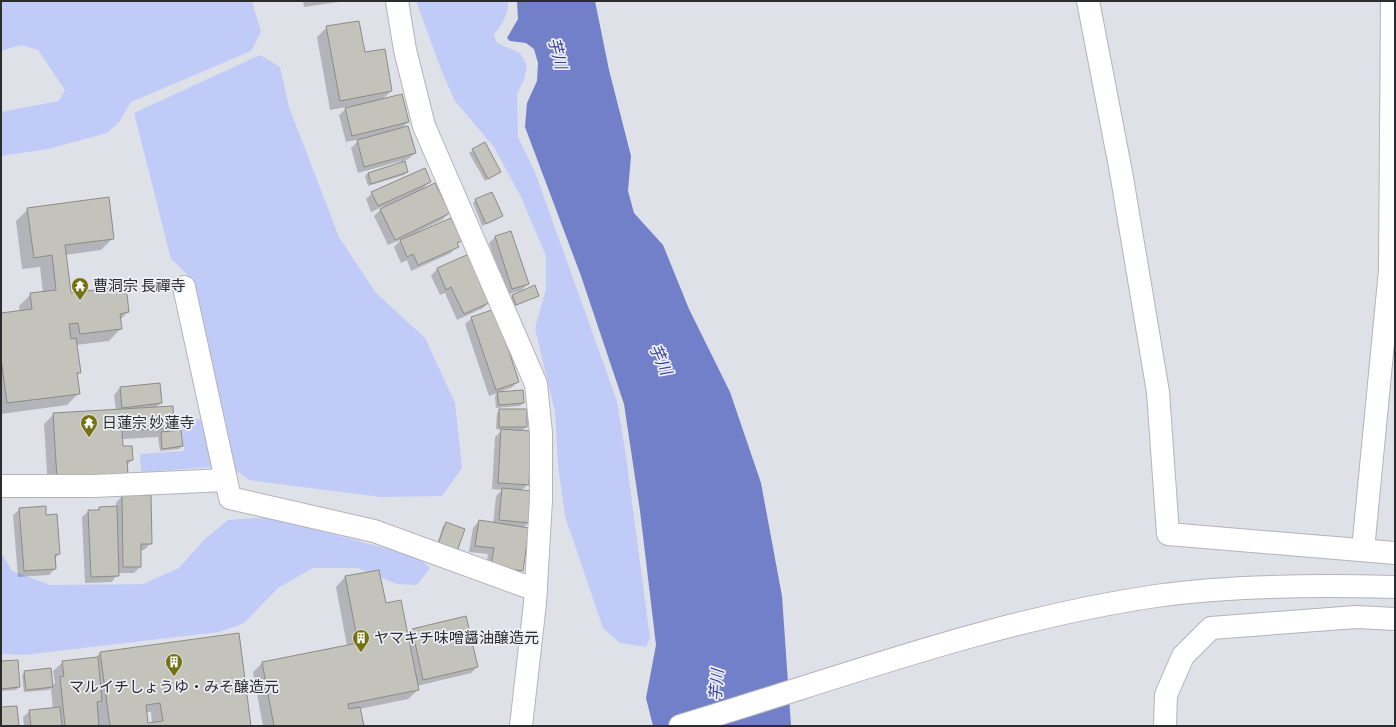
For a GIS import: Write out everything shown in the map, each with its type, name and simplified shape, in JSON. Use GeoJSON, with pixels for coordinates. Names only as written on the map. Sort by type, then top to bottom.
{"type":"FeatureCollection","features":[{"type":"Feature","properties":{"kind":"street"},"geometry":{"type":"LineString","coordinates":[[397,1],[405,50],[424,126],[536,384],[541,433],[541,500],[536,590],[521,726]]}},
{"type":"Feature","properties":{"kind":"street"},"geometry":{"type":"LineString","coordinates":[[1088,1],[1121,172],[1158,392],[1168,534],[1395,553]]}},
{"type":"Feature","properties":{"kind":"street"},"geometry":{"type":"LineString","coordinates":[[1363,550],[1390,270],[1393,32],[1392,1]]}},
{"type":"Feature","properties":{"kind":"street"},"geometry":{"type":"LineString","coordinates":[[184,287],[230,498],[374,531],[536,590]]}},
{"type":"Feature","properties":{"kind":"street"},"geometry":{"type":"LineString","coordinates":[[1,486],[94,486],[226,480]]}},
{"type":"Feature","properties":{"kind":"street"},"geometry":{"type":"LineString","coordinates":[[680,726],[952,641],[1048,617],[1154,597],[1274,588],[1340,586],[1395,588]]}},
{"type":"Feature","properties":{"kind":"street"},"geometry":{"type":"LineString","coordinates":[[1166,726],[1166,696],[1183,656],[1211,628],[1356,617],[1395,619]]}},
{"type":"Feature","properties":{"kind":"shaded area"},"geometry":{"type":"Polygon","coordinates":[[[1,1],[252,1],[261,32],[251,51],[131,102],[120,121],[107,133],[48,149],[1,156],[1,112],[59,101],[65,90],[38,50],[21,45],[1,51],[1,1]]]}},
{"type":"Feature","properties":{"kind":"shaded area"},"geometry":{"type":"Polygon","coordinates":[[[416,1],[508,1],[504,19],[494,34],[497,43],[520,53],[527,66],[524,80],[517,94],[518,137],[535,172],[617,401],[626,456],[650,638],[646,647],[620,643],[603,628],[565,516],[558,465],[555,412],[535,328],[546,289],[546,256],[521,197],[494,147],[455,101],[442,72],[416,1]]]}},
{"type":"Feature","properties":{"kind":"shaded area"},"geometry":{"type":"Polygon","coordinates":[[[260,55],[280,67],[289,107],[339,237],[376,293],[425,338],[455,403],[462,468],[442,496],[380,497],[249,480],[230,466],[187,274],[171,259],[134,113],[260,55]]]}},
{"type":"Feature","properties":{"kind":"shaded area"},"geometry":{"type":"Polygon","coordinates":[[[200,419],[210,443],[212,467],[141,472],[140,454],[184,451],[181,421],[200,419]]]}},
{"type":"Feature","properties":{"kind":"shaded area"},"geometry":{"type":"Polygon","coordinates":[[[271,517],[420,558],[430,568],[417,585],[397,584],[358,568],[313,568],[278,588],[243,624],[219,632],[24,655],[1,654],[1,552],[12,571],[50,585],[143,584],[179,568],[204,540],[228,520],[271,517]]]}},
{"type":"Feature","properties":{"kind":"water","name":"芋川"},"geometry":{"type":"Polygon","coordinates":[[[517,1],[595,1],[609,70],[631,156],[628,191],[634,213],[663,245],[689,309],[730,392],[761,483],[782,596],[791,726],[653,726],[646,698],[656,645],[640,511],[624,404],[581,276],[525,127],[527,103],[537,81],[538,63],[534,49],[526,43],[510,41],[507,38],[518,19],[517,1]]]}},
{"type":"Feature","properties":{"kind":"building"},"geometry":{"type":"Polygon","coordinates":[[[359,21],[365,52],[385,49],[392,91],[340,101],[326,26],[359,21]]]}},
{"type":"Feature","properties":{"kind":"building"},"geometry":{"type":"Polygon","coordinates":[[[402,94],[409,122],[352,136],[345,108],[402,94]]]}},
{"type":"Feature","properties":{"kind":"building"},"geometry":{"type":"Polygon","coordinates":[[[408,126],[416,153],[364,167],[357,140],[408,126]]]}},
{"type":"Feature","properties":{"kind":"building"},"geometry":{"type":"Polygon","coordinates":[[[485,142],[501,172],[488,179],[472,149],[485,142]]]}},
{"type":"Feature","properties":{"kind":"building"},"geometry":{"type":"Polygon","coordinates":[[[405,161],[408,172],[371,184],[368,173],[405,161]]]}},
{"type":"Feature","properties":{"kind":"building"},"geometry":{"type":"Polygon","coordinates":[[[425,168],[431,182],[378,206],[371,192],[425,168]]]}},
{"type":"Feature","properties":{"kind":"building"},"geometry":{"type":"Polygon","coordinates":[[[435,183],[450,213],[395,240],[380,209],[435,183]]]}},
{"type":"Feature","properties":{"kind":"building"},"geometry":{"type":"Polygon","coordinates":[[[492,192],[503,216],[486,224],[475,199],[492,192]]]}},
{"type":"Feature","properties":{"kind":"building","name":"曹洞宗 長禪寺"},"geometry":{"type":"Polygon","coordinates":[[[109,197],[114,239],[65,245],[71,293],[126,286],[129,312],[120,314],[122,329],[80,334],[78,323],[69,324],[71,339],[76,338],[81,373],[77,373],[80,394],[7,403],[1,359],[1,313],[32,309],[30,293],[56,290],[52,255],[34,258],[27,208],[109,197]]]}},
{"type":"Feature","properties":{"kind":"building"},"geometry":{"type":"Polygon","coordinates":[[[451,218],[462,241],[457,243],[459,247],[418,265],[413,254],[407,257],[400,240],[451,218]]]}},
{"type":"Feature","properties":{"kind":"building"},"geometry":{"type":"Polygon","coordinates":[[[511,231],[529,284],[512,289],[495,236],[511,231]]]}},
{"type":"Feature","properties":{"kind":"building"},"geometry":{"type":"Polygon","coordinates":[[[469,254],[491,302],[464,314],[451,287],[446,290],[437,268],[469,254]]]}},
{"type":"Feature","properties":{"kind":"building"},"geometry":{"type":"Polygon","coordinates":[[[535,285],[539,296],[516,305],[512,295],[535,285]]]}},
{"type":"Feature","properties":{"kind":"building"},"geometry":{"type":"Polygon","coordinates":[[[495,309],[519,382],[496,390],[471,317],[495,309]]]}},
{"type":"Feature","properties":{"kind":"building"},"geometry":{"type":"Polygon","coordinates":[[[160,383],[162,403],[122,408],[120,387],[160,383]]]}},
{"type":"Feature","properties":{"kind":"building"},"geometry":{"type":"Polygon","coordinates":[[[523,390],[524,403],[499,405],[497,392],[523,390]]]}},
{"type":"Feature","properties":{"kind":"building","name":"日蓮宗 妙蓮寺"},"geometry":{"type":"Polygon","coordinates":[[[173,406],[174,428],[122,431],[123,446],[132,446],[133,460],[127,461],[128,474],[57,479],[53,413],[173,406]]]}},
{"type":"Feature","properties":{"kind":"building"},"geometry":{"type":"Polygon","coordinates":[[[499,409],[527,409],[527,427],[499,427],[499,409]]]}},
{"type":"Feature","properties":{"kind":"building"},"geometry":{"type":"Polygon","coordinates":[[[501,429],[531,431],[529,485],[498,483],[501,429]]]}},
{"type":"Feature","properties":{"kind":"building"},"geometry":{"type":"Polygon","coordinates":[[[181,430],[183,446],[162,449],[161,432],[181,430]]]}},
{"type":"Feature","properties":{"kind":"building"},"geometry":{"type":"Polygon","coordinates":[[[502,488],[533,491],[530,523],[499,520],[502,488]]]}},
{"type":"Feature","properties":{"kind":"building"},"geometry":{"type":"Polygon","coordinates":[[[122,495],[151,495],[152,544],[141,544],[141,567],[123,567],[122,495]]]}},
{"type":"Feature","properties":{"kind":"building"},"geometry":{"type":"Polygon","coordinates":[[[46,506],[46,515],[57,514],[60,554],[55,555],[56,569],[24,571],[19,508],[46,506]]]}},
{"type":"Feature","properties":{"kind":"building"},"geometry":{"type":"Polygon","coordinates":[[[117,506],[119,576],[91,577],[88,510],[99,510],[99,507],[117,506]]]}},
{"type":"Feature","properties":{"kind":"building"},"geometry":{"type":"Polygon","coordinates":[[[479,520],[529,528],[523,571],[491,566],[494,548],[475,546],[479,520]]]}},
{"type":"Feature","properties":{"kind":"building"},"geometry":{"type":"Polygon","coordinates":[[[446,522],[465,529],[456,554],[437,547],[446,522]]]}},
{"type":"Feature","properties":{"kind":"building","name":"ヤマキチ味噌醤油醸造元"},"geometry":{"type":"Polygon","coordinates":[[[379,570],[386,603],[401,600],[419,690],[348,704],[349,709],[360,707],[364,726],[274,726],[262,662],[358,643],[345,576],[379,570]]]}},
{"type":"Feature","properties":{"kind":"building"},"geometry":{"type":"Polygon","coordinates":[[[466,616],[478,667],[423,680],[412,629],[466,616]]]}},
{"type":"Feature","properties":{"kind":"building","name":"マルイチしょうゆ・みそ醸造元"},"geometry":{"type":"Polygon","coordinates":[[[239,633],[251,726],[110,726],[100,652],[239,633]],[[160,703],[146,705],[148,723],[163,721],[160,703]]]}},
{"type":"Feature","properties":{"kind":"building"},"geometry":{"type":"Polygon","coordinates":[[[98,657],[102,701],[97,702],[99,726],[65,726],[60,677],[64,676],[62,661],[98,657]]]}},
{"type":"Feature","properties":{"kind":"building"},"geometry":{"type":"Polygon","coordinates":[[[18,660],[20,687],[1,689],[1,661],[18,660]]]}},
{"type":"Feature","properties":{"kind":"building"},"geometry":{"type":"Polygon","coordinates":[[[51,668],[53,687],[26,690],[24,671],[51,668]]]}},
{"type":"Feature","properties":{"kind":"building"},"geometry":{"type":"Polygon","coordinates":[[[17,706],[19,726],[1,726],[1,707],[17,706]]]}},
{"type":"Feature","properties":{"kind":"building"},"geometry":{"type":"Polygon","coordinates":[[[60,707],[62,726],[31,726],[29,710],[60,707]]]}},
{"type":"Feature","properties":{"kind":"place","name":"曹洞宗 長禪寺"},"geometry":{"type":"Point","coordinates":[80,301]}},
{"type":"Feature","properties":{"kind":"place","name":"日蓮宗 妙蓮寺"},"geometry":{"type":"Point","coordinates":[89,438]}},
{"type":"Feature","properties":{"kind":"place","name":"ヤマキチ味噌醤油醸造元"},"geometry":{"type":"Point","coordinates":[361,653]}},
{"type":"Feature","properties":{"kind":"place","name":"マルイチしょうゆ・みそ醸造元"},"geometry":{"type":"Point","coordinates":[174,677]}}]}
